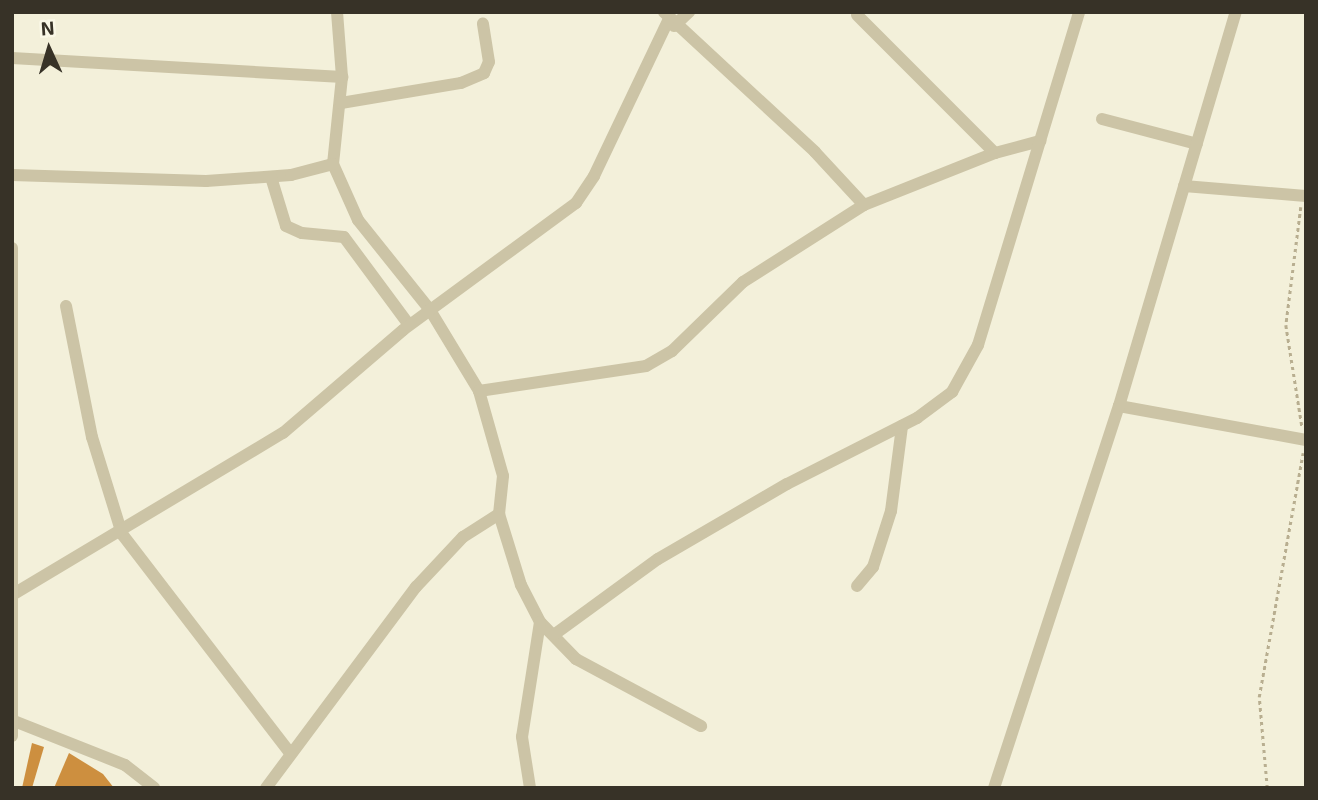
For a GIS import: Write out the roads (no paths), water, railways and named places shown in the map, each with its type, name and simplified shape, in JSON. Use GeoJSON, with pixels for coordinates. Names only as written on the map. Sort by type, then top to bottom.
{"type":"FeatureCollection","features":[{"type":"Feature","properties":{"kind":"street"},"geometry":{"type":"LineString","coordinates":[[337,12],[342,77],[333,164],[358,220],[429,310],[478,391],[503,476],[499,514],[520,585],[540,622],[555,634],[576,659],[701,726]]}},
{"type":"Feature","properties":{"kind":"street"},"geometry":{"type":"LineString","coordinates":[[12,595],[122,534],[283,433],[409,325],[576,203],[612,140],[669,20],[689,12]]}},
{"type":"Feature","properties":{"kind":"street"},"geometry":{"type":"LineString","coordinates":[[555,634],[670,552],[938,405],[964,376],[1079,12]]}},
{"type":"Feature","properties":{"kind":"street"},"geometry":{"type":"LineString","coordinates":[[994,788],[1119,406],[1236,12]]}},
{"type":"Feature","properties":{"kind":"street"},"geometry":{"type":"LineString","coordinates":[[857,15],[995,153]]}},
{"type":"Feature","properties":{"kind":"street"},"geometry":{"type":"LineString","coordinates":[[669,20],[815,152],[864,205]]}},
{"type":"Feature","properties":{"kind":"street"},"geometry":{"type":"LineString","coordinates":[[341,103],[461,83],[484,73],[489,62],[484,23]]}},
{"type":"Feature","properties":{"kind":"street"},"geometry":{"type":"LineString","coordinates":[[12,58],[342,77]]}},
{"type":"Feature","properties":{"kind":"street"},"geometry":{"type":"LineString","coordinates":[[1102,118],[1197,144]]}},
{"type":"Feature","properties":{"kind":"street"},"geometry":{"type":"LineString","coordinates":[[478,391],[646,366],[672,351],[743,282],[864,205],[995,153],[1040,141]]}},
{"type":"Feature","properties":{"kind":"street"},"geometry":{"type":"LineString","coordinates":[[12,175],[206,181],[271,177],[333,164]]}},
{"type":"Feature","properties":{"kind":"street"},"geometry":{"type":"LineString","coordinates":[[271,177],[286,226],[302,233],[344,237],[409,325]]}},
{"type":"Feature","properties":{"kind":"street"},"geometry":{"type":"LineString","coordinates":[[1184,186],[1304,195]]}},
{"type":"Feature","properties":{"kind":"street"},"geometry":{"type":"LineString","coordinates":[[12,248],[12,736]]}},
{"type":"Feature","properties":{"kind":"street"},"geometry":{"type":"LineString","coordinates":[[66,306],[92,438],[122,534],[291,754]]}},
{"type":"Feature","properties":{"kind":"street"},"geometry":{"type":"LineString","coordinates":[[1119,406],[1306,440]]}},
{"type":"Feature","properties":{"kind":"street"},"geometry":{"type":"LineString","coordinates":[[857,586],[873,567],[891,511],[902,426]]}},
{"type":"Feature","properties":{"kind":"street"},"geometry":{"type":"LineString","coordinates":[[266,788],[416,587],[463,537],[499,514]]}},
{"type":"Feature","properties":{"kind":"street"},"geometry":{"type":"LineString","coordinates":[[530,788],[522,737],[540,622]]}},
{"type":"Feature","properties":{"kind":"street"},"geometry":{"type":"LineString","coordinates":[[13,721],[125,765],[154,788]]}}]}
